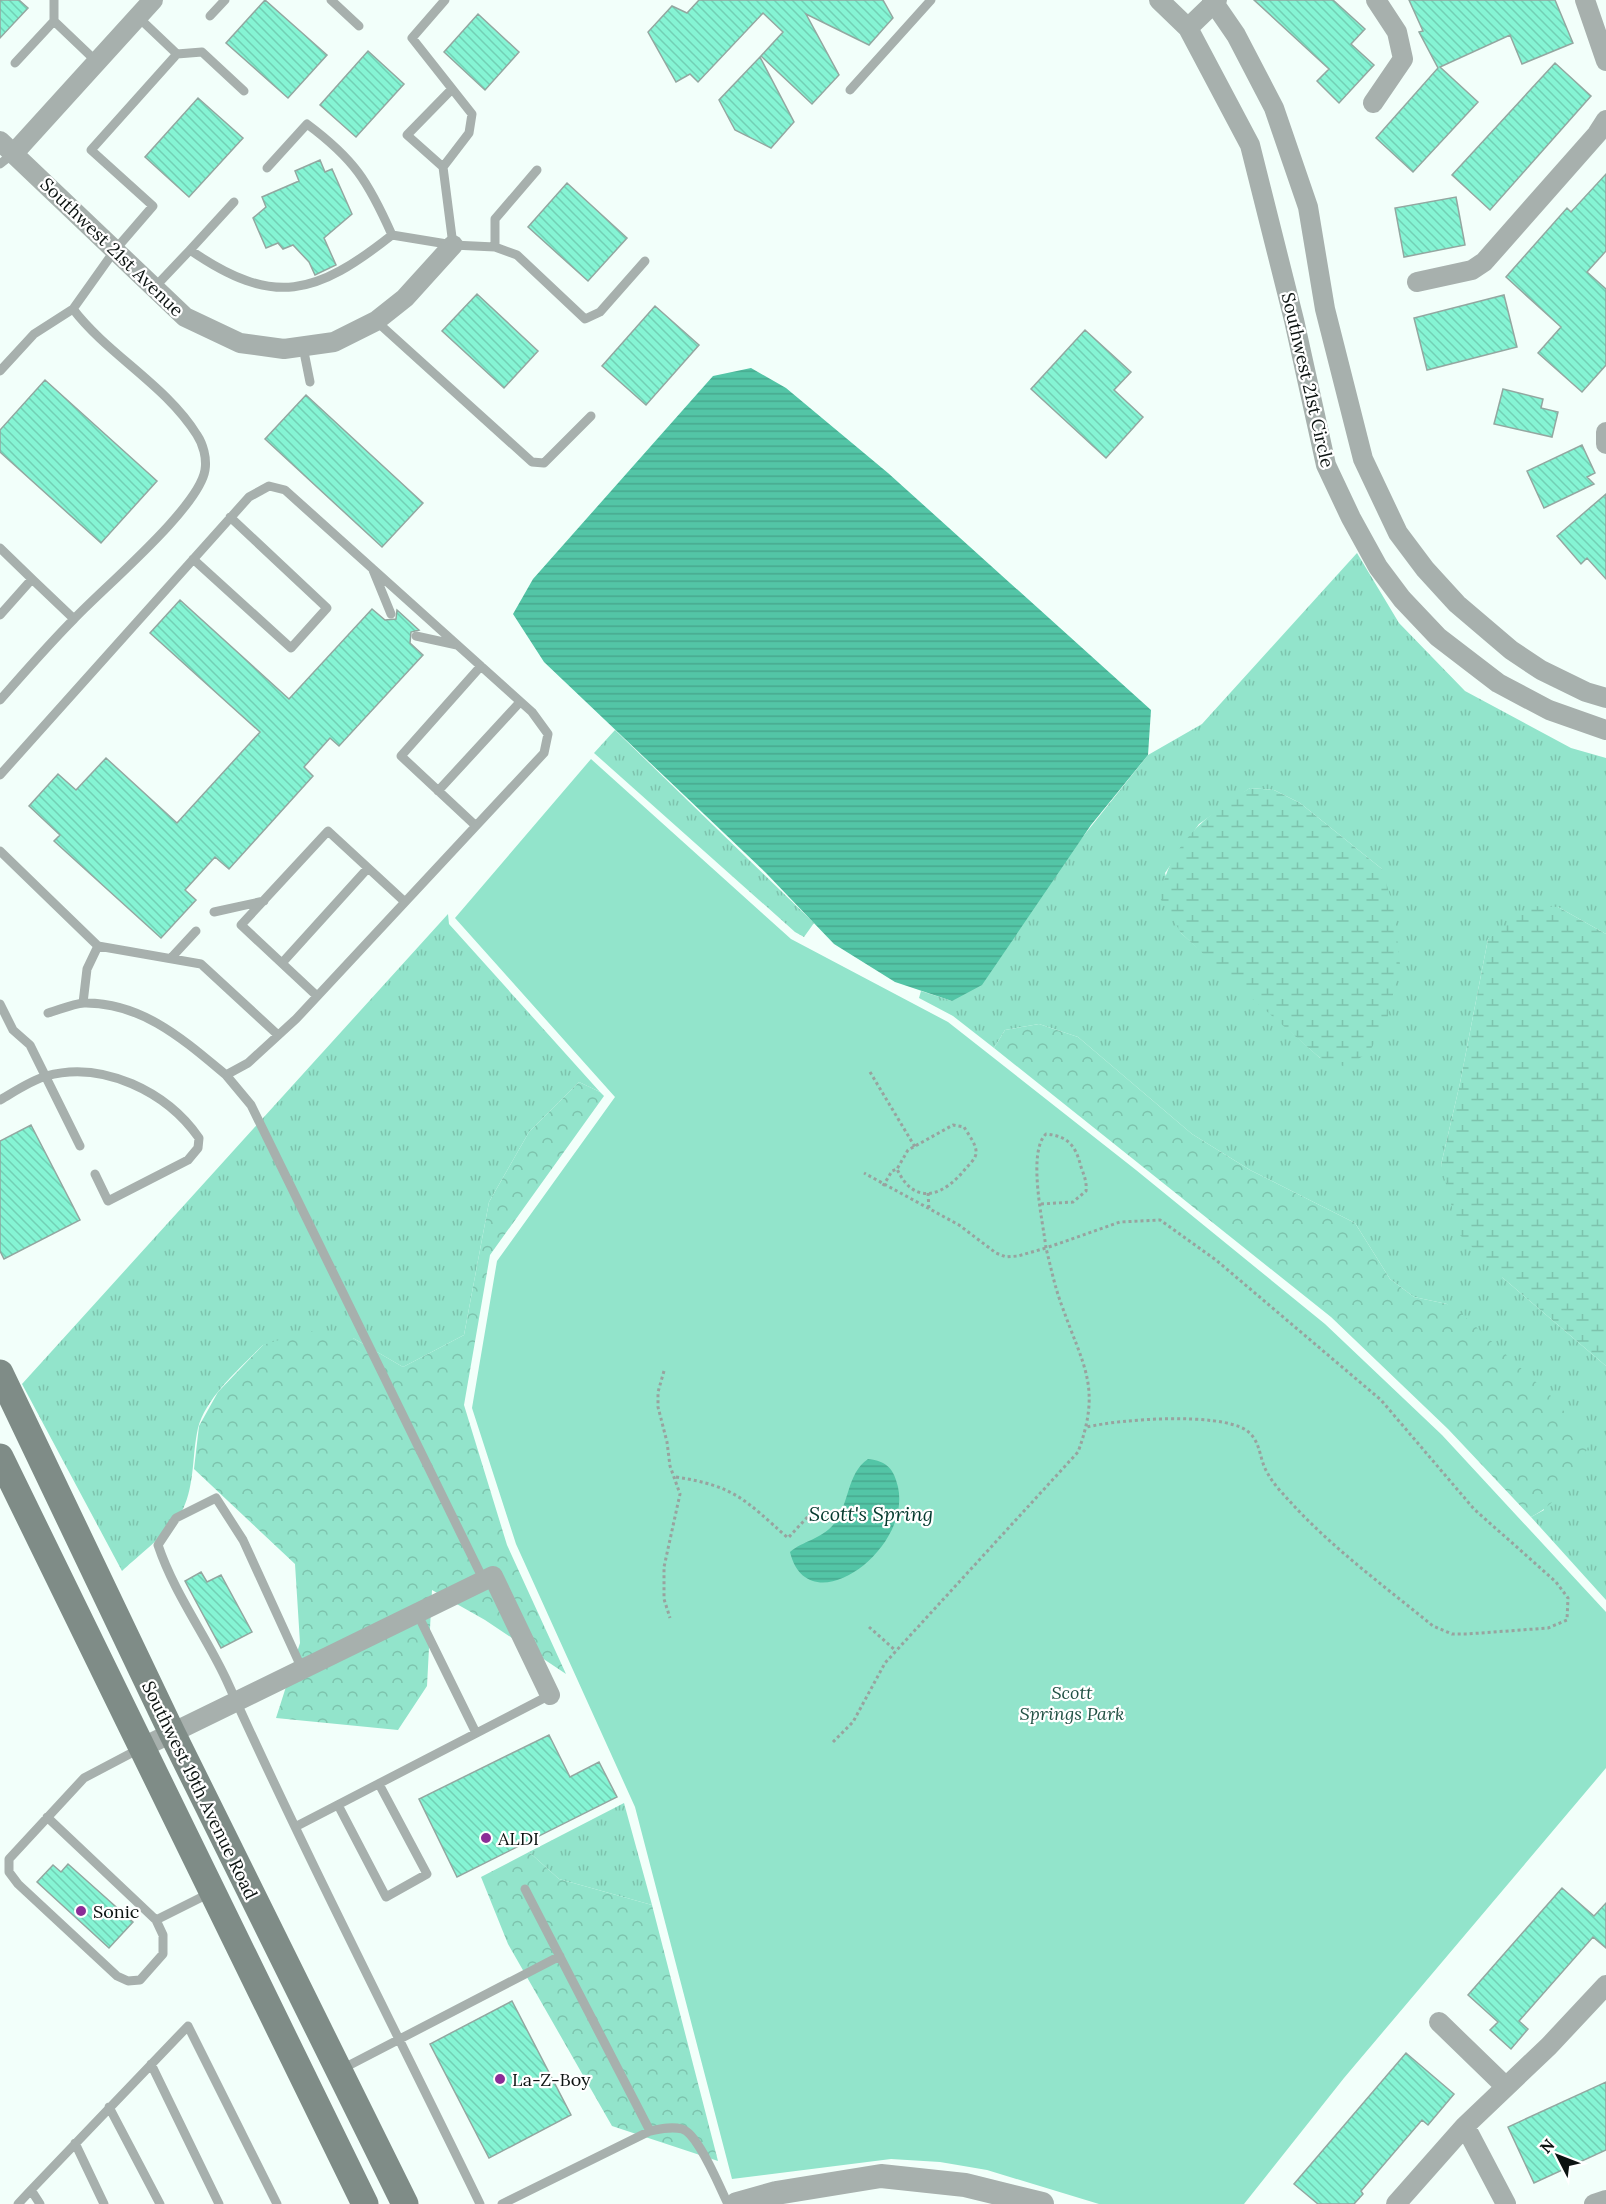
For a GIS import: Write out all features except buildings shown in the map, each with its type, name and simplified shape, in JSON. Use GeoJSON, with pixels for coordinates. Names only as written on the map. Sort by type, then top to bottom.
{"type":"FeatureCollection","features":[{"type":"Feature","properties":{"kind":"main road","name":"Southwest 19th Avenue Road"},"geometry":{"type":"LineString","coordinates":[[0,1373],[172,1733],[337,2071],[405,2204]]}},
{"type":"Feature","properties":{"kind":"main road","name":"Southwest 19th Avenue Road"},"geometry":{"type":"LineString","coordinates":[[0,1457],[365,2204]]}},
{"type":"Feature","properties":{"kind":"street"},"geometry":{"type":"LineString","coordinates":[[5,153],[97,62],[153,0]]}},
{"type":"Feature","properties":{"kind":"street","name":"Southwest 21st Circle"},"geometry":{"type":"LineString","coordinates":[[1160,0],[1188,28],[1250,145],[1294,320],[1326,465],[1378,567],[1402,599],[1438,637],[1498,683],[1539,705],[1606,730]]}},
{"type":"Feature","properties":{"kind":"street"},"geometry":{"type":"LineString","coordinates":[[1373,103],[1403,59],[1397,32],[1376,0]]}},
{"type":"Feature","properties":{"kind":"street"},"geometry":{"type":"LineString","coordinates":[[1585,0],[1606,61]]}},
{"type":"Feature","properties":{"kind":"street"},"geometry":{"type":"LineString","coordinates":[[1188,28],[1214,1]]}},
{"type":"Feature","properties":{"kind":"street","name":"Southwest 21st Circle"},"geometry":{"type":"LineString","coordinates":[[1214,1],[1236,35],[1274,108],[1308,207],[1325,309],[1363,459],[1398,533],[1425,569],[1457,604],[1511,650],[1586,693],[1606,698]]}},
{"type":"Feature","properties":{"kind":"street"},"geometry":{"type":"LineString","coordinates":[[1417,282],[1472,270],[1484,262],[1597,134],[1606,120]]}},
{"type":"Feature","properties":{"kind":"street","name":"Southwest 21st Avenue"},"geometry":{"type":"LineString","coordinates":[[5,153],[115,250],[185,317],[240,343],[284,349],[334,342],[376,321],[405,298],[453,245]]}},
{"type":"Feature","properties":{"kind":"street"},"geometry":{"type":"LineString","coordinates":[[1606,432],[1606,444]]}},
{"type":"Feature","properties":{"kind":"street"},"geometry":{"type":"LineString","coordinates":[[1539,705],[1554,676]]}},
{"type":"Feature","properties":{"kind":"street"},"geometry":{"type":"LineString","coordinates":[[141,1748],[493,1576],[550,1695]]}},
{"type":"Feature","properties":{"kind":"street"},"geometry":{"type":"LineString","coordinates":[[1396,2204],[1465,2126],[1549,2046],[1606,1985]]}},
{"type":"Feature","properties":{"kind":"street"},"geometry":{"type":"LineString","coordinates":[[1439,2022],[1505,2086]]}},
{"type":"Feature","properties":{"kind":"street"},"geometry":{"type":"LineString","coordinates":[[1465,2126],[1506,2204]]}},
{"type":"Feature","properties":{"kind":"street"},"geometry":{"type":"LineString","coordinates":[[737,2204],[776,2193],[881,2176],[965,2185],[1042,2204]]}},
{"type":"Feature","properties":{"kind":"street"},"geometry":{"type":"LineString","coordinates":[[1594,2204],[1606,2200]]}},
{"type":"Feature","properties":{"kind":"lane"},"geometry":{"type":"LineString","coordinates":[[15,63],[54,21],[54,0]]}},
{"type":"Feature","properties":{"kind":"lane"},"geometry":{"type":"LineString","coordinates":[[210,16],[225,0]]}},
{"type":"Feature","properties":{"kind":"lane"},"geometry":{"type":"LineString","coordinates":[[331,0],[359,26]]}},
{"type":"Feature","properties":{"kind":"lane"},"geometry":{"type":"LineString","coordinates":[[443,167],[469,133],[472,114],[412,38],[445,0]]}},
{"type":"Feature","properties":{"kind":"lane"},"geometry":{"type":"LineString","coordinates":[[850,90],[931,0]]}},
{"type":"Feature","properties":{"kind":"lane"},"geometry":{"type":"LineString","coordinates":[[138,17],[177,54]]}},
{"type":"Feature","properties":{"kind":"lane"},"geometry":{"type":"LineString","coordinates":[[54,21],[97,62]]}},
{"type":"Feature","properties":{"kind":"lane"},"geometry":{"type":"LineString","coordinates":[[0,371],[34,334],[73,309],[115,250],[153,206],[92,150],[177,54],[202,52],[244,92]]}},
{"type":"Feature","properties":{"kind":"lane"},"geometry":{"type":"LineString","coordinates":[[452,89],[407,135],[443,167],[453,245]]}},
{"type":"Feature","properties":{"kind":"lane"},"geometry":{"type":"LineString","coordinates":[[267,168],[307,124],[328,140],[367,181],[392,235]]}},
{"type":"Feature","properties":{"kind":"lane"},"geometry":{"type":"LineString","coordinates":[[495,247],[495,219],[537,170]]}},
{"type":"Feature","properties":{"kind":"lane"},"geometry":{"type":"LineString","coordinates":[[154,288],[234,202]]}},
{"type":"Feature","properties":{"kind":"lane"},"geometry":{"type":"LineString","coordinates":[[190,250],[226,273],[249,284],[288,288],[325,280],[364,257],[392,235],[453,245],[495,247],[517,255],[585,319],[600,312],[645,261]]}},
{"type":"Feature","properties":{"kind":"lane"},"geometry":{"type":"LineString","coordinates":[[0,699],[74,619],[173,519],[194,495],[206,471],[204,450],[197,435],[181,414],[86,326],[73,309]]}},
{"type":"Feature","properties":{"kind":"lane"},"geometry":{"type":"LineString","coordinates":[[376,321],[532,462],[544,463],[591,416]]}},
{"type":"Feature","properties":{"kind":"lane"},"geometry":{"type":"LineString","coordinates":[[303,347],[310,382]]}},
{"type":"Feature","properties":{"kind":"lane"},"geometry":{"type":"LineString","coordinates":[[0,775],[230,517],[249,497],[269,486],[285,490],[520,702],[548,734],[544,753],[317,996],[248,1063],[226,1075]]}},
{"type":"Feature","properties":{"kind":"lane"},"geometry":{"type":"LineString","coordinates":[[193,559],[291,648],[313,624],[327,608],[230,517]]}},
{"type":"Feature","properties":{"kind":"lane"},"geometry":{"type":"LineString","coordinates":[[0,548],[74,619]]}},
{"type":"Feature","properties":{"kind":"lane"},"geometry":{"type":"LineString","coordinates":[[372,568],[391,614]]}},
{"type":"Feature","properties":{"kind":"lane"},"geometry":{"type":"LineString","coordinates":[[0,615],[32,579]]}},
{"type":"Feature","properties":{"kind":"lane"},"geometry":{"type":"LineString","coordinates":[[416,636],[458,645]]}},
{"type":"Feature","properties":{"kind":"lane"},"geometry":{"type":"LineString","coordinates":[[476,825],[401,756],[481,666]]}},
{"type":"Feature","properties":{"kind":"lane"},"geometry":{"type":"LineString","coordinates":[[438,791],[520,702]]}},
{"type":"Feature","properties":{"kind":"lane"},"geometry":{"type":"LineString","coordinates":[[317,996],[242,925],[328,831],[405,902]]}},
{"type":"Feature","properties":{"kind":"lane"},"geometry":{"type":"LineString","coordinates":[[0,850],[98,946],[201,964],[278,1035]]}},
{"type":"Feature","properties":{"kind":"lane"},"geometry":{"type":"LineString","coordinates":[[282,963],[368,868]]}},
{"type":"Feature","properties":{"kind":"lane"},"geometry":{"type":"LineString","coordinates":[[214,912],[265,900]]}},
{"type":"Feature","properties":{"kind":"lane"},"geometry":{"type":"LineString","coordinates":[[171,958],[196,931]]}},
{"type":"Feature","properties":{"kind":"lane"},"geometry":{"type":"LineString","coordinates":[[83,1003],[87,969],[98,946]]}},
{"type":"Feature","properties":{"kind":"lane"},"geometry":{"type":"LineString","coordinates":[[48,1013],[83,1003],[134,1010],[178,1035],[226,1075],[251,1105],[484,1581]]}},
{"type":"Feature","properties":{"kind":"lane"},"geometry":{"type":"LineString","coordinates":[[0,1004],[13,1030],[30,1045],[80,1146]]}},
{"type":"Feature","properties":{"kind":"lane"},"geometry":{"type":"LineString","coordinates":[[0,1100],[45,1076],[73,1074],[112,1076],[149,1091],[165,1102],[191,1126],[199,1138],[198,1148],[188,1160],[108,1201],[95,1174]]}},
{"type":"Feature","properties":{"kind":"lane"},"geometry":{"type":"LineString","coordinates":[[302,1669],[243,1540],[216,1498],[176,1518],[158,1545],[165,1567],[236,1702],[480,2204]]}},
{"type":"Feature","properties":{"kind":"lane"},"geometry":{"type":"LineString","coordinates":[[417,1613],[477,1733]]}},
{"type":"Feature","properties":{"kind":"lane"},"geometry":{"type":"LineString","coordinates":[[295,1827],[550,1695]]}},
{"type":"Feature","properties":{"kind":"lane"},"geometry":{"type":"LineString","coordinates":[[47,1817],[156,1920],[163,1935],[163,1954],[140,1980],[128,1981],[117,1976],[18,1884],[9,1872],[9,1859],[47,1817],[84,1778],[141,1748]]}},
{"type":"Feature","properties":{"kind":"lane"},"geometry":{"type":"LineString","coordinates":[[338,1805],[386,1896],[396,1891],[427,1874],[379,1784]]}},
{"type":"Feature","properties":{"kind":"lane"},"geometry":{"type":"LineString","coordinates":[[525,1889],[650,2131]]}},
{"type":"Feature","properties":{"kind":"lane"},"geometry":{"type":"LineString","coordinates":[[156,1920],[212,1892]]}},
{"type":"Feature","properties":{"kind":"lane"},"geometry":{"type":"LineString","coordinates":[[337,2071],[560,1956]]}},
{"type":"Feature","properties":{"kind":"lane"},"geometry":{"type":"LineString","coordinates":[[18,2204],[188,2026],[277,2204]]}},
{"type":"Feature","properties":{"kind":"lane"},"geometry":{"type":"LineString","coordinates":[[151,2064],[219,2204]]}},
{"type":"Feature","properties":{"kind":"lane"},"geometry":{"type":"LineString","coordinates":[[110,2108],[159,2204]]}},
{"type":"Feature","properties":{"kind":"lane"},"geometry":{"type":"LineString","coordinates":[[502,2204],[650,2131],[669,2127],[685,2129],[695,2139],[728,2204]]}},
{"type":"Feature","properties":{"kind":"lane"},"geometry":{"type":"LineString","coordinates":[[75,2144],[105,2204]]}},
{"type":"Feature","properties":{"kind":"lane"},"geometry":{"type":"LineString","coordinates":[[31,2190],[40,2204]]}},
{"type":"Feature","properties":{"kind":"path"},"geometry":{"type":"LineString","coordinates":[[870,1072],[915,1147]]}},
{"type":"Feature","properties":{"kind":"path"},"geometry":{"type":"LineString","coordinates":[[883,1186],[892,1171],[897,1169],[902,1158],[944,1129],[958,1125],[964,1127],[976,1149],[971,1162],[943,1191],[928,1193],[907,1185],[897,1169]]}},
{"type":"Feature","properties":{"kind":"path"},"geometry":{"type":"LineString","coordinates":[[833,1742],[853,1722],[885,1663],[1078,1452],[1087,1427],[1090,1391],[1086,1368],[1061,1304],[1046,1248],[1041,1204],[1039,1141],[1046,1134],[1058,1135],[1068,1140],[1077,1151],[1087,1184],[1086,1191],[1073,1202],[1041,1204]]}},
{"type":"Feature","properties":{"kind":"path"},"geometry":{"type":"LineString","coordinates":[[864,1173],[883,1186],[959,1225],[996,1253],[1006,1257],[1046,1248],[1120,1222],[1160,1220],[1216,1260],[1381,1400],[1474,1509],[1556,1582],[1568,1598],[1567,1620],[1548,1628],[1452,1634],[1433,1626],[1314,1527],[1283,1495],[1264,1467],[1258,1443],[1245,1430],[1211,1420],[1110,1422],[1087,1427]]}},
{"type":"Feature","properties":{"kind":"path"},"geometry":{"type":"LineString","coordinates":[[928,1193],[929,1209]]}},
{"type":"Feature","properties":{"kind":"path"},"geometry":{"type":"LineString","coordinates":[[664,1371],[658,1392],[658,1407],[668,1442],[670,1466],[676,1477],[680,1494],[664,1567],[663,1587],[670,1618]]}},
{"type":"Feature","properties":{"kind":"path"},"geometry":{"type":"LineString","coordinates":[[676,1477],[729,1489],[758,1509],[788,1538],[813,1511],[826,1523]]}},
{"type":"Feature","properties":{"kind":"path"},"geometry":{"type":"LineString","coordinates":[[869,1627],[896,1651]]}},
{"type":"Feature","properties":{"kind":"green space"},"geometry":{"type":"Polygon","coordinates":[[[1357,553],[1399,623],[1465,691],[1571,748],[1606,758],[1606,934],[1558,907],[1488,939],[1460,1083],[1441,1165],[1503,1278],[1606,1366],[1606,1600],[1531,1517],[1544,1510],[1447,1304],[1414,1297],[1390,1279],[1355,1223],[1250,1170],[1192,1134],[1078,1037],[1039,1024],[1005,1030],[994,1048],[953,1016],[919,998],[921,991],[952,1001],[1148,755],[1202,724],[1357,553]],[[1250,788],[1199,824],[1165,873],[1181,933],[1320,1058],[1382,869],[1300,803],[1274,790],[1250,788]]]}},
{"type":"Feature","properties":{"kind":"green space"},"geometry":{"type":"Polygon","coordinates":[[[615,730],[814,923],[804,937],[795,932],[594,753],[615,730]]]}},
{"type":"Feature","properties":{"kind":"green space","name":"Scott Springs Park"},"geometry":{"type":"Polygon","coordinates":[[[591,759],[791,939],[948,1022],[1136,1170],[1325,1324],[1442,1435],[1606,1612],[1606,1768],[1344,2078],[1244,2204],[1099,2204],[987,2170],[940,2162],[891,2159],[732,2179],[635,1807],[516,1544],[472,1408],[497,1261],[615,1097],[455,918],[591,759]]]}},
{"type":"Feature","properties":{"kind":"green space"},"geometry":{"type":"Polygon","coordinates":[[[1250,788],[1274,790],[1300,803],[1382,869],[1394,909],[1400,965],[1386,1024],[1369,1052],[1346,1067],[1320,1058],[1231,980],[1181,933],[1160,898],[1172,862],[1192,833],[1218,809],[1250,788]]]}},
{"type":"Feature","properties":{"kind":"green space"},"geometry":{"type":"Polygon","coordinates":[[[1533,906],[1558,907],[1606,934],[1606,1366],[1503,1278],[1459,1234],[1441,1165],[1460,1083],[1488,939],[1533,906]]]}},
{"type":"Feature","properties":{"kind":"green space"},"geometry":{"type":"Polygon","coordinates":[[[448,914],[449,924],[600,1092],[579,1082],[529,1132],[489,1202],[464,1335],[403,1367],[353,1338],[263,1345],[225,1383],[202,1416],[196,1438],[190,1489],[183,1509],[164,1533],[122,1571],[22,1384],[448,914]]]}},
{"type":"Feature","properties":{"kind":"green space"},"geometry":{"type":"Polygon","coordinates":[[[1039,1024],[1078,1037],[1192,1134],[1250,1170],[1355,1223],[1390,1279],[1414,1297],[1447,1304],[1463,1315],[1551,1396],[1590,1442],[1574,1475],[1560,1494],[1542,1511],[1531,1517],[1448,1429],[1331,1317],[994,1048],[1005,1030],[1039,1024]]]}},
{"type":"Feature","properties":{"kind":"green space"},"geometry":{"type":"Polygon","coordinates":[[[579,1082],[604,1096],[490,1255],[464,1405],[507,1545],[566,1674],[485,1620],[432,1590],[427,1686],[398,1730],[276,1718],[300,1643],[295,1564],[194,1469],[199,1426],[218,1392],[263,1345],[308,1331],[353,1338],[403,1367],[464,1335],[489,1202],[529,1132],[579,1082]]]}},
{"type":"Feature","properties":{"kind":"green space"},"geometry":{"type":"Polygon","coordinates":[[[624,1803],[652,1905],[559,1879],[529,1852],[624,1803]]]}},
{"type":"Feature","properties":{"kind":"green space"},"geometry":{"type":"Polygon","coordinates":[[[529,1852],[559,1879],[652,1905],[718,2161],[612,2126],[508,1944],[481,1877],[529,1852]]]}},
{"type":"Feature","properties":{"kind":"water"},"geometry":{"type":"Polygon","coordinates":[[[751,368],[786,388],[888,473],[1151,710],[1148,755],[1091,825],[982,985],[952,1001],[895,982],[834,944],[766,873],[544,662],[513,614],[533,579],[713,376],[751,368]]]}},
{"type":"Feature","properties":{"kind":"water","name":"Scott's Spring"},"geometry":{"type":"Polygon","coordinates":[[[868,1459],[889,1467],[898,1487],[898,1511],[890,1534],[875,1555],[856,1571],[836,1581],[816,1582],[800,1573],[790,1552],[823,1534],[833,1525],[843,1508],[856,1473],[868,1459]]]}},
{"type":"Feature","properties":{"kind":"place","name":"ALDI"},"geometry":{"type":"Point","coordinates":[486,1838]}},
{"type":"Feature","properties":{"kind":"place","name":"Sonic"},"geometry":{"type":"Point","coordinates":[81,1911]}},
{"type":"Feature","properties":{"kind":"place","name":"La-Z-Boy"},"geometry":{"type":"Point","coordinates":[500,2079]}}]}
